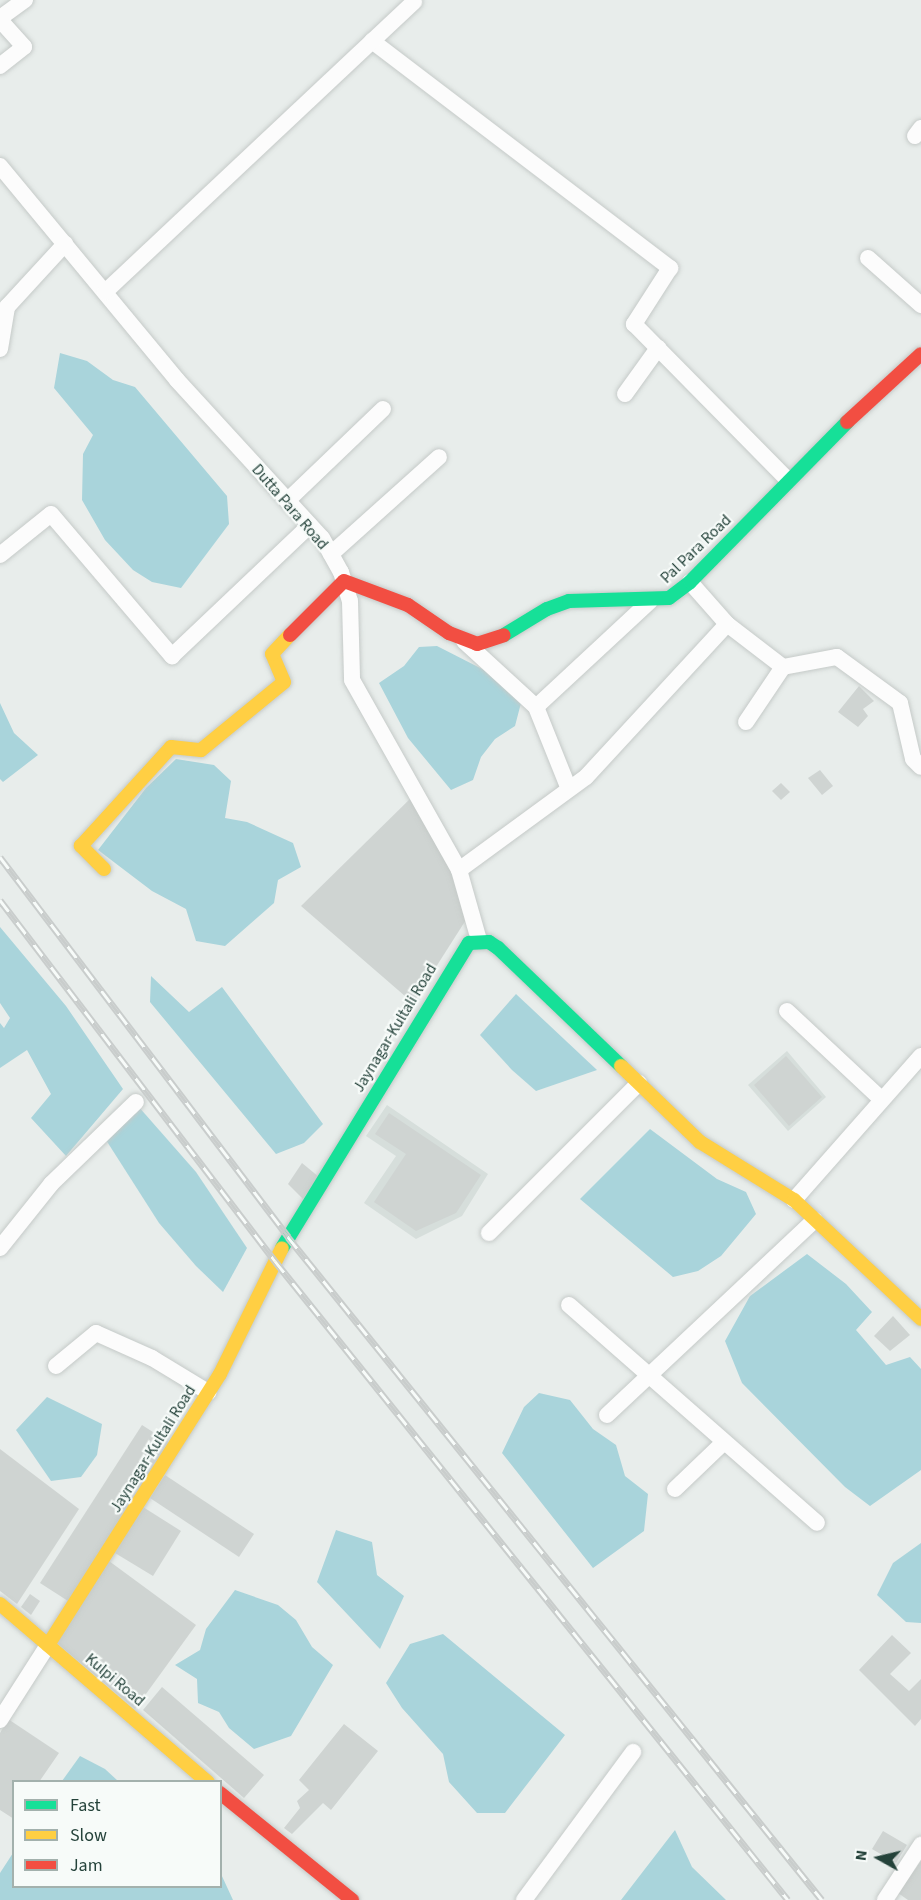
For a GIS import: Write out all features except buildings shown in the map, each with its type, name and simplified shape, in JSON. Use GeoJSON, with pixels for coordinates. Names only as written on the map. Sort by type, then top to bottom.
{"type":"FeatureCollection","features":[{"type":"Feature","properties":{"kind":"main road","name":"Pal Para Road"},"geometry":{"type":"LineString","coordinates":[[463,641],[477,644],[494,640],[548,609],[569,601],[595,598],[650,601],[669,598],[690,582],[788,480],[921,354]]}},
{"type":"Feature","properties":{"kind":"main road"},"geometry":{"type":"LineString","coordinates":[[104,869],[81,846],[171,747],[201,750],[284,682],[273,654],[344,581],[408,605],[463,641]]}},
{"type":"Feature","properties":{"kind":"main road"},"geometry":{"type":"LineString","coordinates":[[479,940],[498,948],[700,1143],[794,1200],[921,1319]]}},
{"type":"Feature","properties":{"kind":"main road","name":"Jaynagar-Kultali Road"},"geometry":{"type":"LineString","coordinates":[[48,1645],[208,1392],[301,1216],[462,950],[469,943],[479,940]]}},
{"type":"Feature","properties":{"kind":"main road","name":"Kulpi Road"},"geometry":{"type":"LineString","coordinates":[[0,1604],[206,1780]]}},
{"type":"Feature","properties":{"kind":"main road"},"geometry":{"type":"LineString","coordinates":[[222,1795],[352,1900]]}},
{"type":"Feature","properties":{"kind":"street"},"geometry":{"type":"LineString","coordinates":[[0,66],[24,47],[0,19],[25,0]]}},
{"type":"Feature","properties":{"kind":"street"},"geometry":{"type":"LineString","coordinates":[[396,0],[415,1]]}},
{"type":"Feature","properties":{"kind":"street"},"geometry":{"type":"LineString","coordinates":[[105,292],[415,1]]}},
{"type":"Feature","properties":{"kind":"street"},"geometry":{"type":"LineString","coordinates":[[372,41],[670,268],[634,324],[788,480]]}},
{"type":"Feature","properties":{"kind":"street","name":"Dutta Para Road"},"geometry":{"type":"LineString","coordinates":[[0,166],[177,380],[310,525],[331,554],[344,581],[350,602],[352,681],[459,870],[479,940]]}},
{"type":"Feature","properties":{"kind":"street"},"geometry":{"type":"LineString","coordinates":[[0,349],[7,307],[65,244]]}},
{"type":"Feature","properties":{"kind":"street"},"geometry":{"type":"LineString","coordinates":[[868,258],[921,304]]}},
{"type":"Feature","properties":{"kind":"street"},"geometry":{"type":"LineString","coordinates":[[625,394],[658,348]]}},
{"type":"Feature","properties":{"kind":"street"},"geometry":{"type":"LineString","coordinates":[[287,501],[383,409]]}},
{"type":"Feature","properties":{"kind":"street"},"geometry":{"type":"LineString","coordinates":[[331,554],[439,457]]}},
{"type":"Feature","properties":{"kind":"street"},"geometry":{"type":"LineString","coordinates":[[0,555],[51,513],[172,656],[310,525]]}},
{"type":"Feature","properties":{"kind":"street"},"geometry":{"type":"LineString","coordinates":[[690,582],[727,624],[783,667]]}},
{"type":"Feature","properties":{"kind":"street"},"geometry":{"type":"LineString","coordinates":[[536,707],[650,601]]}},
{"type":"Feature","properties":{"kind":"street"},"geometry":{"type":"LineString","coordinates":[[459,870],[586,777],[727,624]]}},
{"type":"Feature","properties":{"kind":"street"},"geometry":{"type":"LineString","coordinates":[[463,641],[536,707],[569,789]]}},
{"type":"Feature","properties":{"kind":"street"},"geometry":{"type":"LineString","coordinates":[[746,722],[783,667],[837,657],[900,703],[918,759]]}},
{"type":"Feature","properties":{"kind":"street"},"geometry":{"type":"LineString","coordinates":[[787,1011],[882,1099]]}},
{"type":"Feature","properties":{"kind":"street"},"geometry":{"type":"LineString","coordinates":[[794,1200],[921,1056]]}},
{"type":"Feature","properties":{"kind":"street"},"geometry":{"type":"LineString","coordinates":[[489,1233],[639,1083]]}},
{"type":"Feature","properties":{"kind":"street"},"geometry":{"type":"LineString","coordinates":[[0,1248],[51,1184],[136,1102]]}},
{"type":"Feature","properties":{"kind":"street"},"geometry":{"type":"LineString","coordinates":[[607,1415],[815,1220]]}},
{"type":"Feature","properties":{"kind":"street"},"geometry":{"type":"LineString","coordinates":[[569,1305],[817,1523]]}},
{"type":"Feature","properties":{"kind":"street"},"geometry":{"type":"LineString","coordinates":[[56,1366],[96,1333],[152,1358],[208,1392]]}},
{"type":"Feature","properties":{"kind":"street"},"geometry":{"type":"LineString","coordinates":[[675,1489],[724,1442]]}},
{"type":"Feature","properties":{"kind":"street"},"geometry":{"type":"LineString","coordinates":[[0,1720],[48,1645]]}},
{"type":"Feature","properties":{"kind":"street"},"geometry":{"type":"LineString","coordinates":[[524,1900],[633,1752]]}},
{"type":"Feature","properties":{"kind":"street"},"geometry":{"type":"LineString","coordinates":[[885,1900],[921,1845]]}},
{"type":"Feature","properties":{"kind":"shaded area"},"geometry":{"type":"Polygon","coordinates":[[[787,1051],[826,1097],[788,1131],[748,1085],[787,1051]]]}},
{"type":"Feature","properties":{"kind":"shaded area"},"geometry":{"type":"Polygon","coordinates":[[[387,1105],[488,1174],[462,1216],[416,1239],[364,1203],[396,1156],[366,1136],[387,1105]]]}},
{"type":"Feature","properties":{"kind":"water"},"geometry":{"type":"Polygon","coordinates":[[[60,353],[87,361],[113,380],[135,387],[227,496],[229,524],[181,588],[152,582],[133,570],[105,540],[82,500],[83,454],[93,435],[54,388],[60,353]]]}},
{"type":"Feature","properties":{"kind":"water"},"geometry":{"type":"Polygon","coordinates":[[[437,646],[488,672],[521,703],[515,726],[495,739],[481,757],[473,780],[451,790],[408,738],[379,683],[404,666],[419,647],[437,646]]]}},
{"type":"Feature","properties":{"kind":"water"},"geometry":{"type":"Polygon","coordinates":[[[0,703],[14,733],[38,755],[3,782],[0,779],[0,703]]]}},
{"type":"Feature","properties":{"kind":"water"},"geometry":{"type":"Polygon","coordinates":[[[176,759],[214,765],[231,781],[225,818],[247,822],[293,843],[301,867],[278,880],[274,903],[225,946],[196,941],[186,909],[152,891],[98,850],[146,788],[176,759]]]}},
{"type":"Feature","properties":{"kind":"water"},"geometry":{"type":"Polygon","coordinates":[[[0,927],[66,1006],[123,1089],[66,1156],[31,1118],[51,1094],[27,1050],[0,1068],[0,1023],[4,1028],[10,1018],[0,1003],[0,927]]]}},
{"type":"Feature","properties":{"kind":"water"},"geometry":{"type":"Polygon","coordinates":[[[151,976],[189,1012],[222,987],[323,1124],[304,1143],[276,1154],[150,1002],[151,976]]]}},
{"type":"Feature","properties":{"kind":"water"},"geometry":{"type":"Polygon","coordinates":[[[516,994],[597,1070],[536,1091],[512,1070],[480,1035],[516,994]]]}},
{"type":"Feature","properties":{"kind":"water"},"geometry":{"type":"Polygon","coordinates":[[[138,1106],[196,1172],[247,1248],[223,1292],[196,1266],[159,1223],[106,1140],[138,1106]]]}},
{"type":"Feature","properties":{"kind":"water"},"geometry":{"type":"Polygon","coordinates":[[[650,1129],[717,1179],[746,1192],[756,1214],[721,1256],[698,1271],[673,1277],[580,1199],[650,1129]]]}},
{"type":"Feature","properties":{"kind":"water"},"geometry":{"type":"Polygon","coordinates":[[[807,1254],[846,1284],[872,1312],[856,1330],[886,1365],[910,1357],[921,1369],[921,1470],[870,1506],[845,1487],[742,1383],[725,1341],[750,1296],[807,1254]]]}},
{"type":"Feature","properties":{"kind":"water"},"geometry":{"type":"Polygon","coordinates":[[[539,1393],[570,1400],[593,1429],[616,1445],[625,1476],[648,1494],[644,1531],[593,1568],[502,1453],[524,1407],[539,1393]]]}},
{"type":"Feature","properties":{"kind":"water"},"geometry":{"type":"Polygon","coordinates":[[[47,1397],[102,1424],[97,1455],[81,1477],[51,1481],[16,1430],[47,1397]]]}},
{"type":"Feature","properties":{"kind":"water"},"geometry":{"type":"Polygon","coordinates":[[[336,1530],[372,1542],[377,1575],[404,1596],[380,1649],[317,1582],[336,1530]]]}},
{"type":"Feature","properties":{"kind":"water"},"geometry":{"type":"Polygon","coordinates":[[[921,1543],[921,1623],[906,1622],[877,1595],[893,1563],[921,1543]]]}},
{"type":"Feature","properties":{"kind":"water"},"geometry":{"type":"Polygon","coordinates":[[[235,1590],[278,1605],[296,1620],[312,1647],[333,1665],[291,1736],[254,1749],[229,1728],[219,1712],[198,1703],[197,1679],[175,1665],[200,1650],[206,1629],[235,1590]]]}},
{"type":"Feature","properties":{"kind":"water"},"geometry":{"type":"Polygon","coordinates":[[[443,1634],[565,1735],[505,1813],[477,1813],[449,1782],[443,1754],[402,1708],[386,1683],[410,1644],[443,1634]]]}},
{"type":"Feature","properties":{"kind":"water"},"geometry":{"type":"Polygon","coordinates":[[[80,1756],[105,1769],[117,1780],[63,1780],[80,1756]]]}},
{"type":"Feature","properties":{"kind":"water"},"geometry":{"type":"Polygon","coordinates":[[[675,1830],[692,1867],[726,1900],[621,1900],[675,1830]]]}},
{"type":"Feature","properties":{"kind":"water"},"geometry":{"type":"Polygon","coordinates":[[[12,1855],[12,1888],[222,1888],[222,1876],[233,1900],[0,1900],[0,1873],[12,1855]]]}},
{"type":"Feature","properties":{"kind":"railway"},"geometry":{"type":"LineString","coordinates":[[0,857],[288,1237],[822,1900]]}},
{"type":"Feature","properties":{"kind":"railway"},"geometry":{"type":"LineString","coordinates":[[0,900],[275,1261],[788,1900]]}},
{"type":"Feature","properties":{"kind":"traffic: fast"},"geometry":{"type":"LineString","coordinates":[[504,635],[547,609],[569,601],[669,598],[690,582],[847,422]]}},
{"type":"Feature","properties":{"kind":"traffic: fast"},"geometry":{"type":"LineString","coordinates":[[282,1248],[469,943],[489,942],[498,948],[621,1066]]}},
{"type":"Feature","properties":{"kind":"traffic: slow"},"geometry":{"type":"LineString","coordinates":[[104,869],[81,846],[171,747],[201,750],[284,682],[272,654],[290,635]]}},
{"type":"Feature","properties":{"kind":"traffic: slow"},"geometry":{"type":"LineString","coordinates":[[621,1066],[700,1142],[794,1200],[921,1319]]}},
{"type":"Feature","properties":{"kind":"traffic: slow"},"geometry":{"type":"LineString","coordinates":[[48,1645],[220,1374],[282,1248]]}},
{"type":"Feature","properties":{"kind":"traffic: slow"},"geometry":{"type":"LineString","coordinates":[[0,1604],[206,1780]]}},
{"type":"Feature","properties":{"kind":"traffic: jam"},"geometry":{"type":"LineString","coordinates":[[847,422],[921,354]]}},
{"type":"Feature","properties":{"kind":"traffic: jam"},"geometry":{"type":"LineString","coordinates":[[290,635],[344,581],[408,605],[449,633],[477,644],[504,635]]}},
{"type":"Feature","properties":{"kind":"traffic: jam"},"geometry":{"type":"LineString","coordinates":[[222,1795],[352,1900]]}}]}
